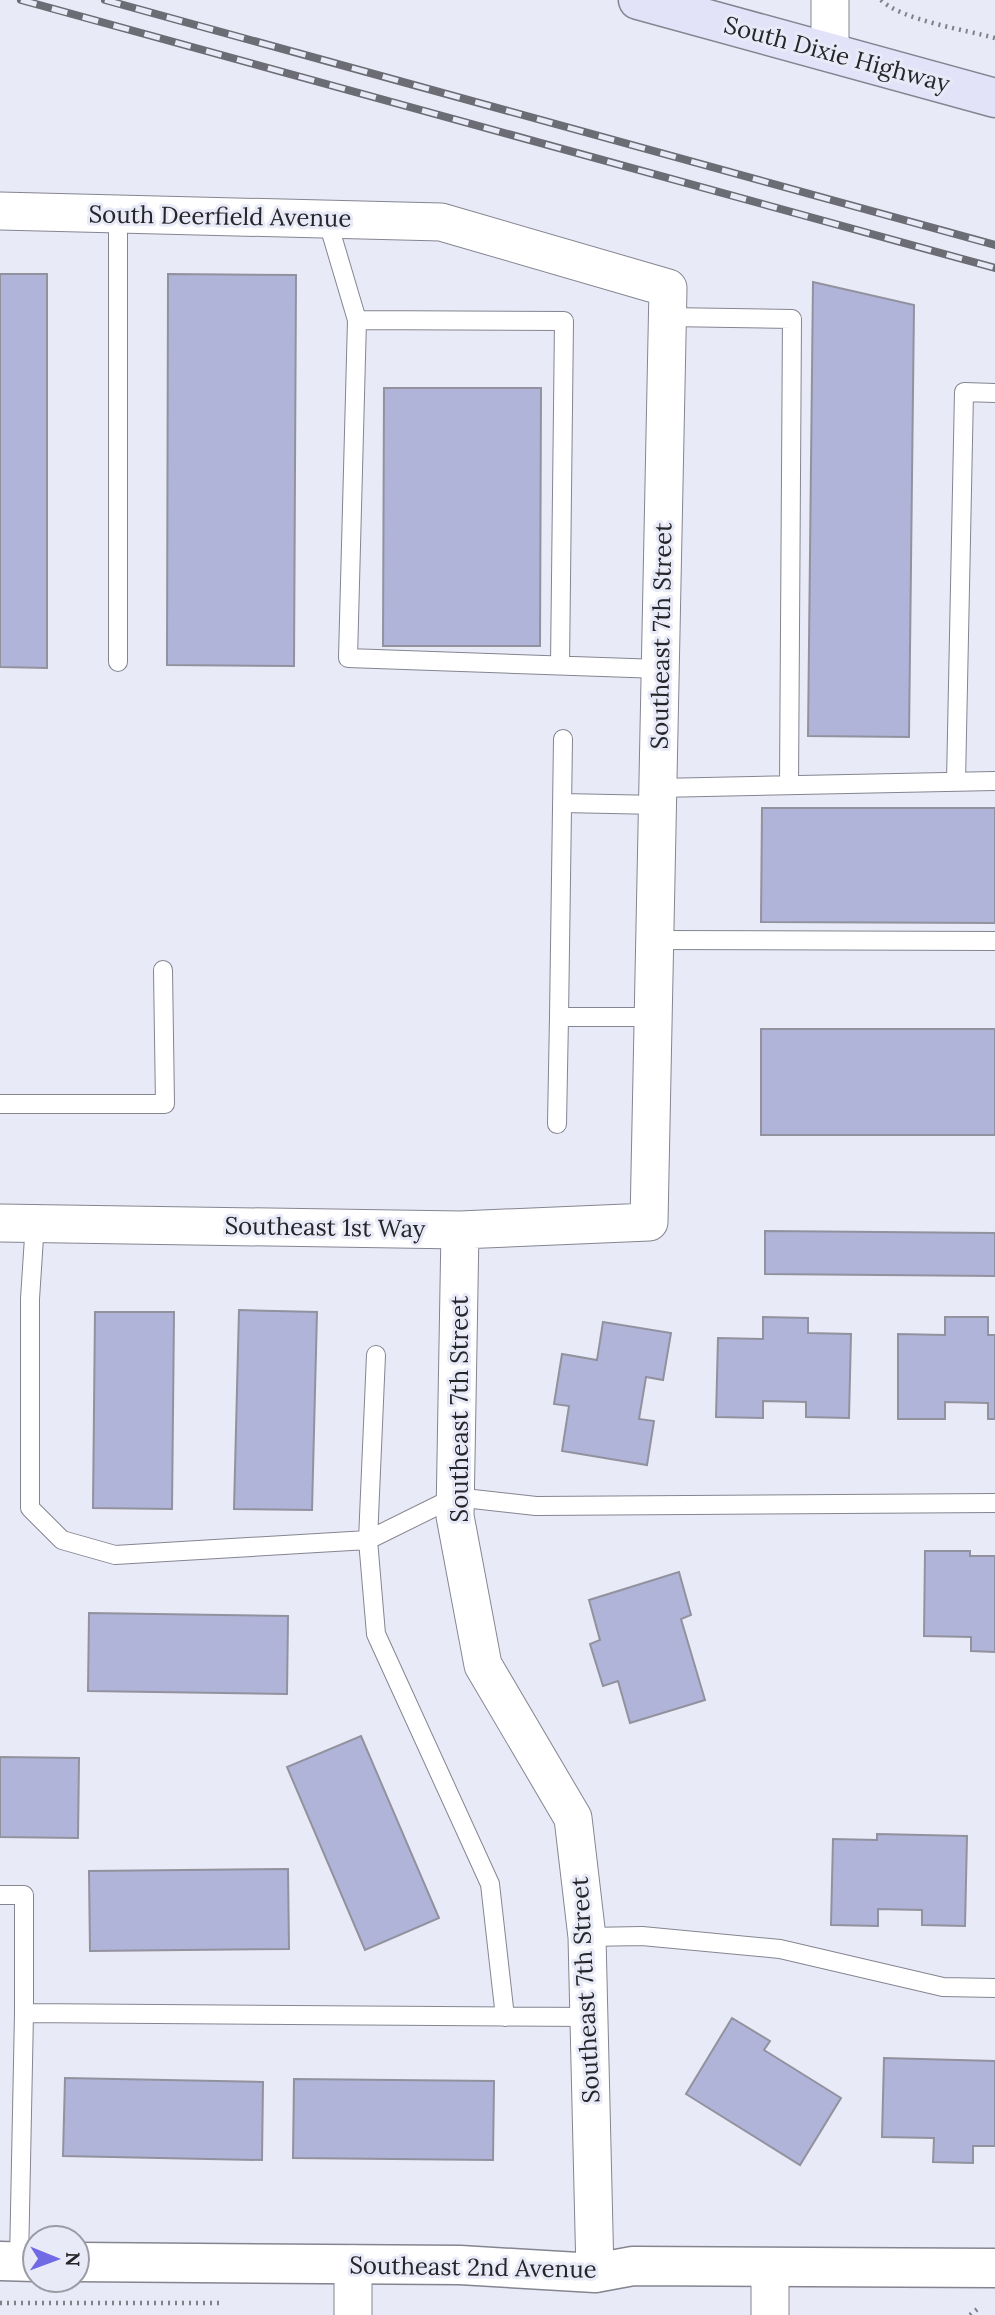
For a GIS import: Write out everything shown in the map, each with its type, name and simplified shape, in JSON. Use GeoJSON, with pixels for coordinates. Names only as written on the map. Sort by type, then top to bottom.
{"type":"FeatureCollection","features":[{"type":"Feature","properties":{"kind":"main road","name":"South Dixie Highway"},"geometry":{"type":"LineString","coordinates":[[638,0],[995,98]]}},
{"type":"Feature","properties":{"kind":"street"},"geometry":{"type":"LineString","coordinates":[[830,0],[830,53]]}},
{"type":"Feature","properties":{"kind":"street","name":"South Deerfield Avenue"},"geometry":{"type":"LineString","coordinates":[[0,211],[441,222]]}},
{"type":"Feature","properties":{"kind":"street","name":"Southeast 7th Street"},"geometry":{"type":"LineString","coordinates":[[441,222],[668,288],[649,1222]]}},
{"type":"Feature","properties":{"kind":"street","name":"Southeast 1st Way"},"geometry":{"type":"LineString","coordinates":[[17,1223],[460,1230],[649,1222]]}},
{"type":"Feature","properties":{"kind":"street","name":"Southeast 7th Street"},"geometry":{"type":"LineString","coordinates":[[460,1230],[455,1516],[483,1665],[573,1818],[587,1937],[595,2273]]}},
{"type":"Feature","properties":{"kind":"street","name":"Southeast 2nd Avenue"},"geometry":{"type":"LineString","coordinates":[[91,2262],[460,2265],[595,2273],[633,2266],[995,2268]]}},
{"type":"Feature","properties":{"kind":"street"},"geometry":{"type":"LineString","coordinates":[[352,2264],[353,2315]]}},
{"type":"Feature","properties":{"kind":"street"},"geometry":{"type":"LineString","coordinates":[[770,2267],[770,2315]]}},
{"type":"Feature","properties":{"kind":"lane"},"geometry":{"type":"LineString","coordinates":[[118,214],[118,662]]}},
{"type":"Feature","properties":{"kind":"lane"},"geometry":{"type":"LineString","coordinates":[[327,219],[357,320],[348,658],[660,669]]}},
{"type":"Feature","properties":{"kind":"lane"},"geometry":{"type":"LineString","coordinates":[[667,317],[792,319],[789,785]]}},
{"type":"Feature","properties":{"kind":"lane"},"geometry":{"type":"LineString","coordinates":[[357,320],[564,321],[561,665]]}},
{"type":"Feature","properties":{"kind":"lane"},"geometry":{"type":"LineString","coordinates":[[956,782],[964,392],[995,393]]}},
{"type":"Feature","properties":{"kind":"lane"},"geometry":{"type":"LineString","coordinates":[[557,1124],[563,739]]}},
{"type":"Feature","properties":{"kind":"lane"},"geometry":{"type":"LineString","coordinates":[[563,803],[789,785],[995,781]]}},
{"type":"Feature","properties":{"kind":"lane"},"geometry":{"type":"LineString","coordinates":[[655,940],[995,942]]}},
{"type":"Feature","properties":{"kind":"lane"},"geometry":{"type":"LineString","coordinates":[[0,1104],[165,1104],[163,970]]}},
{"type":"Feature","properties":{"kind":"lane"},"geometry":{"type":"LineString","coordinates":[[559,1017],[653,1017]]}},
{"type":"Feature","properties":{"kind":"lane"},"geometry":{"type":"LineString","coordinates":[[17,1223],[30,1299],[30,1508],[62,1540],[115,1555],[368,1540],[455,1497],[536,1506],[995,1503]]}},
{"type":"Feature","properties":{"kind":"lane"},"geometry":{"type":"LineString","coordinates":[[376,1356],[368,1540],[376,1634],[490,1884],[505,2017]]}},
{"type":"Feature","properties":{"kind":"lane"},"geometry":{"type":"LineString","coordinates":[[0,1895],[24,1895],[18,2262]]}},
{"type":"Feature","properties":{"kind":"lane"},"geometry":{"type":"LineString","coordinates":[[587,1937],[642,1936],[780,1948],[943,1987],[995,1988]]}},
{"type":"Feature","properties":{"kind":"lane"},"geometry":{"type":"LineString","coordinates":[[24,2013],[589,2017]]}},
{"type":"Feature","properties":{"kind":"path"},"geometry":{"type":"LineString","coordinates":[[881,0],[889,8],[905,14],[995,38]]}},
{"type":"Feature","properties":{"kind":"path"},"geometry":{"type":"LineString","coordinates":[[970,2315],[980,2307]]}},
{"type":"Feature","properties":{"kind":"building"},"geometry":{"type":"Polygon","coordinates":[[[0,274],[47,274],[47,668],[0,667],[0,274]]]}},
{"type":"Feature","properties":{"kind":"building"},"geometry":{"type":"Polygon","coordinates":[[[168,274],[296,275],[294,666],[167,665],[168,274]]]}},
{"type":"Feature","properties":{"kind":"building"},"geometry":{"type":"Polygon","coordinates":[[[813,282],[914,305],[909,737],[808,736],[813,282]]]}},
{"type":"Feature","properties":{"kind":"building"},"geometry":{"type":"Polygon","coordinates":[[[384,388],[541,388],[540,646],[383,646],[384,388]]]}},
{"type":"Feature","properties":{"kind":"building"},"geometry":{"type":"Polygon","coordinates":[[[762,808],[995,808],[995,923],[761,922],[762,808]]]}},
{"type":"Feature","properties":{"kind":"building"},"geometry":{"type":"Polygon","coordinates":[[[761,1029],[995,1029],[995,1135],[761,1135],[761,1029]]]}},
{"type":"Feature","properties":{"kind":"building"},"geometry":{"type":"Polygon","coordinates":[[[765,1231],[995,1233],[995,1276],[765,1274],[765,1231]]]}},
{"type":"Feature","properties":{"kind":"building"},"geometry":{"type":"Polygon","coordinates":[[[239,1310],[317,1312],[312,1510],[234,1509],[239,1310]]]}},
{"type":"Feature","properties":{"kind":"building"},"geometry":{"type":"Polygon","coordinates":[[[95,1312],[174,1312],[172,1509],[93,1508],[95,1312]]]}},
{"type":"Feature","properties":{"kind":"building"},"geometry":{"type":"Polygon","coordinates":[[[763,1317],[808,1318],[808,1333],[851,1334],[849,1418],[806,1417],[806,1402],[763,1401],[763,1418],[716,1417],[718,1338],[763,1339],[763,1317]]]}},
{"type":"Feature","properties":{"kind":"building"},"geometry":{"type":"Polygon","coordinates":[[[945,1317],[988,1317],[988,1335],[995,1335],[995,1419],[988,1419],[988,1403],[945,1402],[945,1419],[898,1419],[898,1334],[945,1335],[945,1317]]]}},
{"type":"Feature","properties":{"kind":"building"},"geometry":{"type":"Polygon","coordinates":[[[603,1322],[671,1333],[663,1380],[646,1377],[639,1419],[654,1421],[647,1465],[562,1451],[569,1406],[554,1404],[562,1354],[597,1360],[603,1322]]]}},
{"type":"Feature","properties":{"kind":"building"},"geometry":{"type":"Polygon","coordinates":[[[925,1551],[970,1551],[970,1556],[995,1556],[995,1652],[971,1651],[971,1637],[924,1636],[925,1551]]]}},
{"type":"Feature","properties":{"kind":"building"},"geometry":{"type":"Polygon","coordinates":[[[679,1572],[691,1615],[681,1619],[705,1700],[630,1723],[618,1681],[603,1686],[590,1644],[600,1640],[589,1600],[679,1572]]]}},
{"type":"Feature","properties":{"kind":"building"},"geometry":{"type":"Polygon","coordinates":[[[89,1613],[288,1616],[287,1694],[88,1691],[89,1613]]]}},
{"type":"Feature","properties":{"kind":"building"},"geometry":{"type":"Polygon","coordinates":[[[361,1736],[439,1918],[365,1950],[287,1767],[361,1736]]]}},
{"type":"Feature","properties":{"kind":"building"},"geometry":{"type":"Polygon","coordinates":[[[0,1757],[79,1758],[78,1838],[0,1837],[0,1757]]]}},
{"type":"Feature","properties":{"kind":"building"},"geometry":{"type":"Polygon","coordinates":[[[877,1834],[967,1836],[965,1926],[922,1925],[922,1910],[878,1909],[878,1926],[831,1925],[833,1839],[877,1840],[877,1834]]]}},
{"type":"Feature","properties":{"kind":"building"},"geometry":{"type":"Polygon","coordinates":[[[288,1869],[289,1949],[90,1951],[89,1871],[288,1869]]]}},
{"type":"Feature","properties":{"kind":"building"},"geometry":{"type":"Polygon","coordinates":[[[732,2018],[770,2041],[764,2050],[841,2098],[800,2165],[686,2094],[732,2018]]]}},
{"type":"Feature","properties":{"kind":"building"},"geometry":{"type":"Polygon","coordinates":[[[884,2058],[995,2061],[995,2146],[973,2146],[973,2163],[933,2162],[934,2138],[882,2137],[884,2058]]]}},
{"type":"Feature","properties":{"kind":"building"},"geometry":{"type":"Polygon","coordinates":[[[65,2078],[263,2082],[262,2160],[63,2156],[65,2078]]]}},
{"type":"Feature","properties":{"kind":"building"},"geometry":{"type":"Polygon","coordinates":[[[294,2079],[494,2081],[493,2160],[293,2158],[294,2079]]]}},
{"type":"Feature","properties":{"kind":"railway"},"geometry":{"type":"LineString","coordinates":[[21,0],[995,268]]}},
{"type":"Feature","properties":{"kind":"railway"},"geometry":{"type":"LineString","coordinates":[[105,0],[995,245]]}}]}
